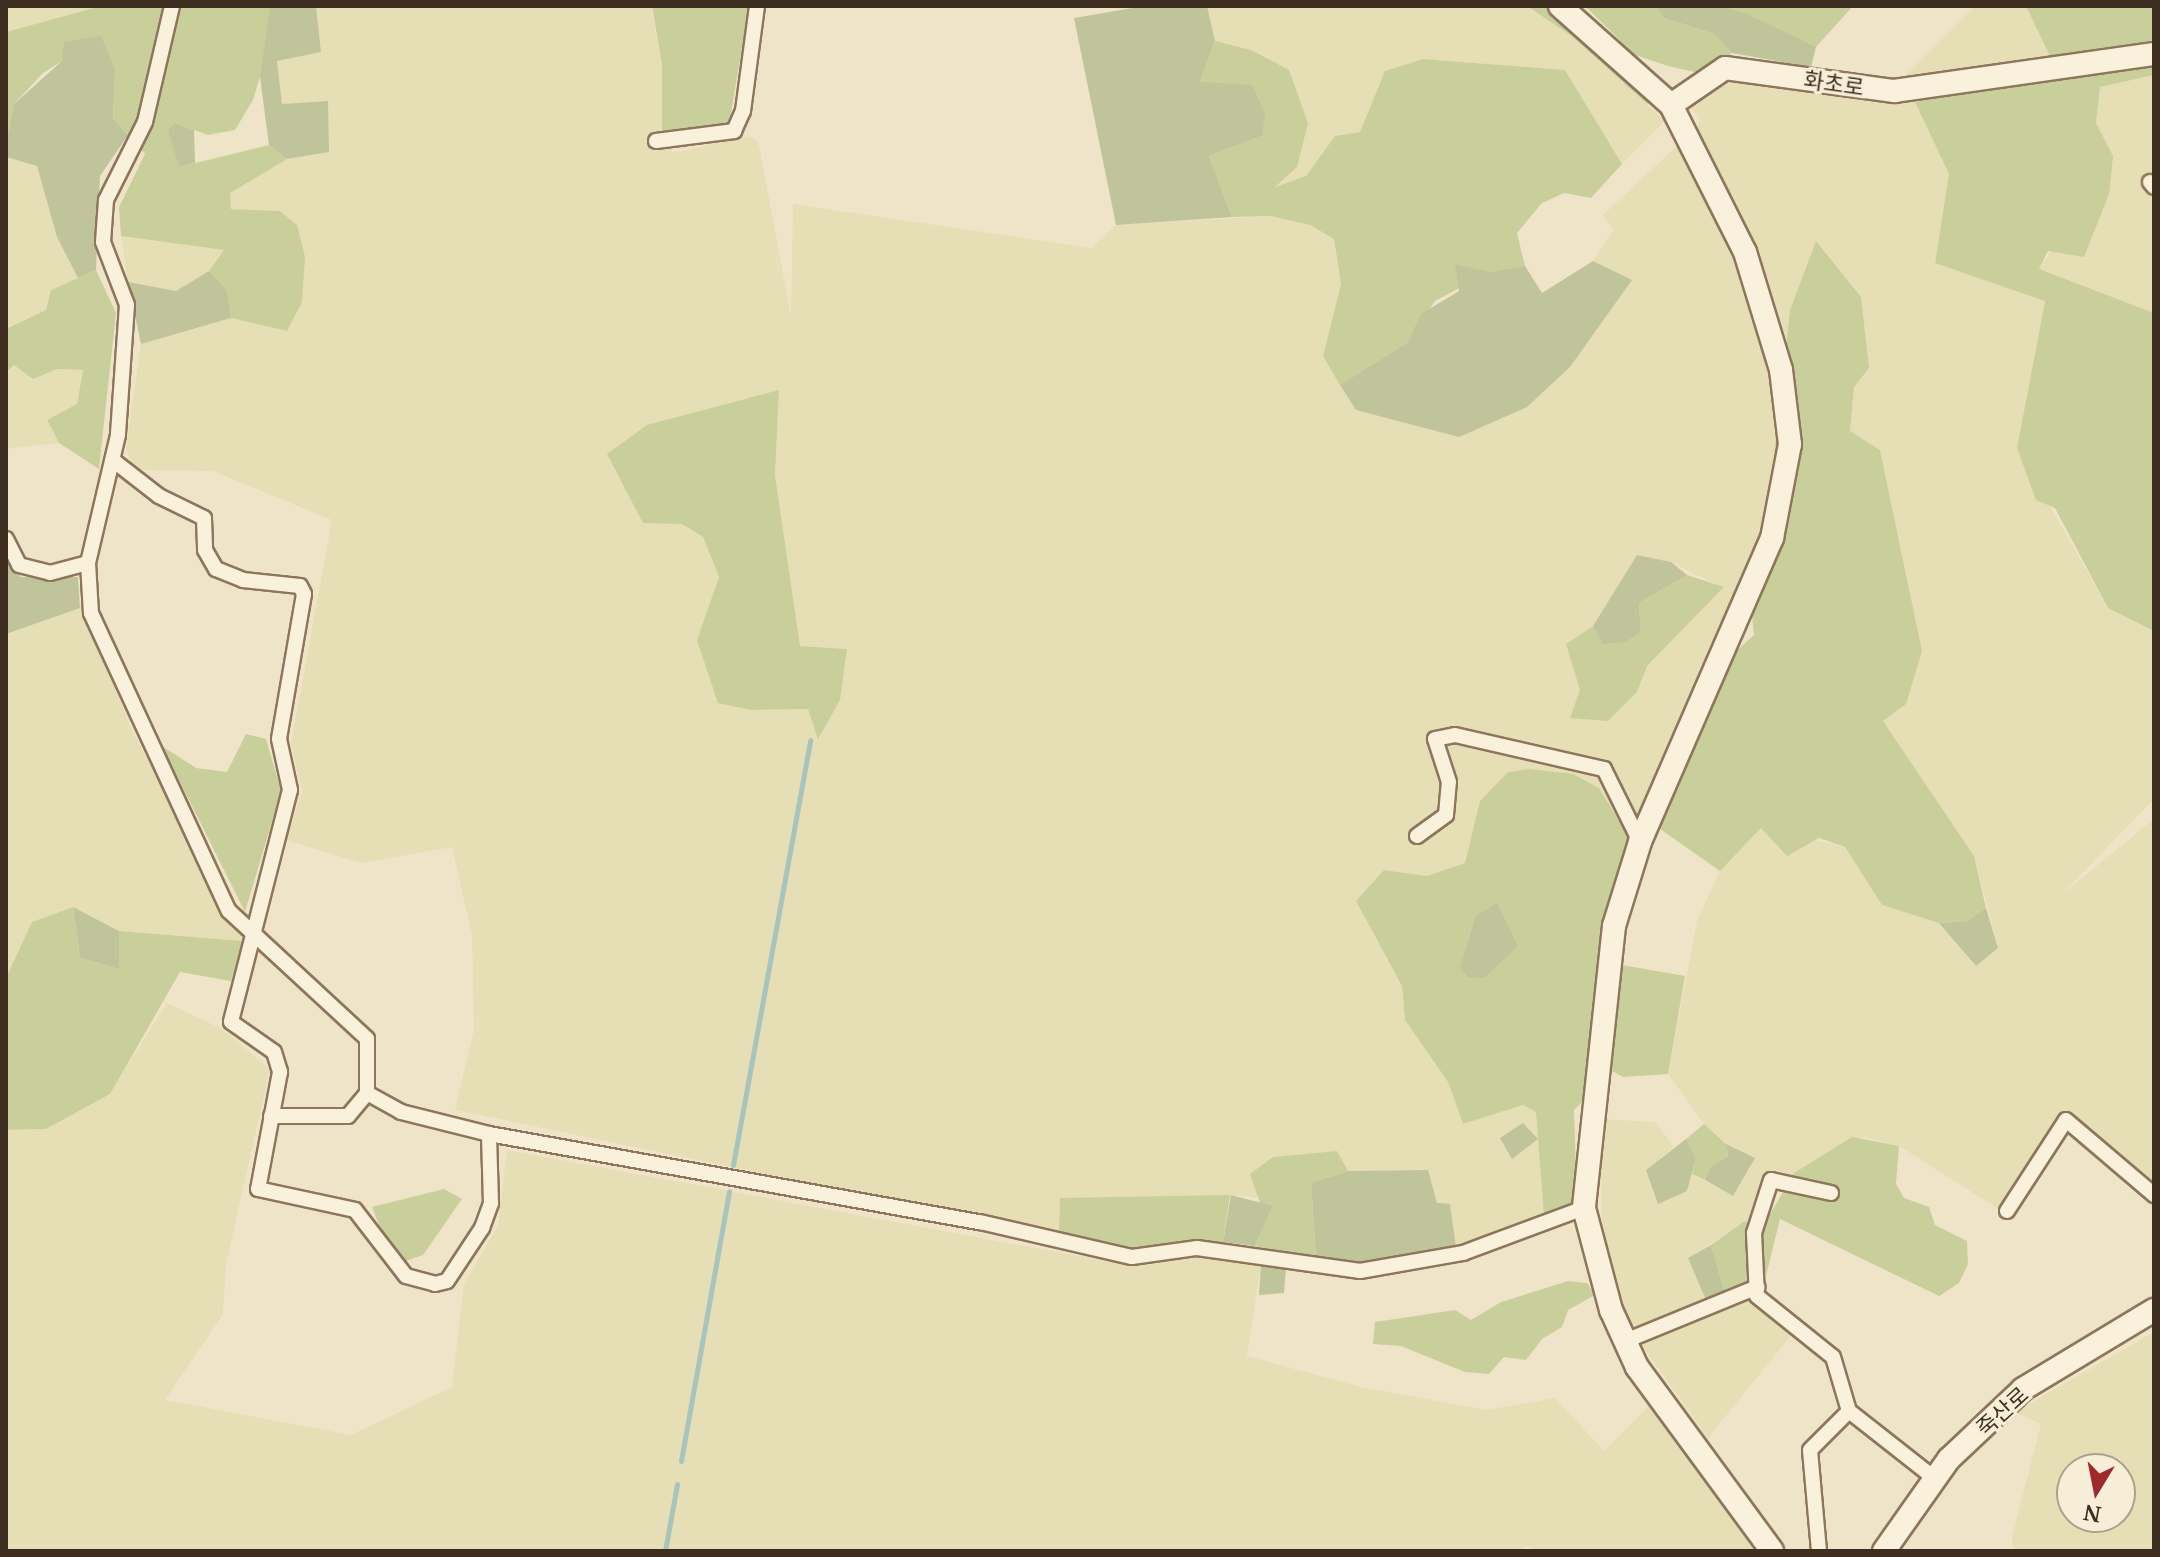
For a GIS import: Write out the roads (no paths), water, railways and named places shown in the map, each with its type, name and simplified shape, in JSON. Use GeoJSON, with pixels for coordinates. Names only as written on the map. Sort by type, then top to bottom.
{"type":"FeatureCollection","features":[{"type":"Feature","properties":{"kind":"street"},"geometry":{"type":"LineString","coordinates":[[172,6],[145,122],[106,200],[103,242],[127,305],[114,461],[88,563],[91,613],[229,911],[367,1039],[367,1093],[348,1116],[271,1116]]}},
{"type":"Feature","properties":{"kind":"street"},"geometry":{"type":"LineString","coordinates":[[656,141],[734,131],[743,111],[757,6]]}},
{"type":"Feature","properties":{"kind":"street"},"geometry":{"type":"LineString","coordinates":[[1560,6],[1671,105],[1706,168],[1764,300],[1781,370],[1790,444],[1772,538],[1640,842],[1605,974],[1584,1208],[1625,1341],[1637,1367],[1772,1551]]}},
{"type":"Feature","properties":{"kind":"street","name":"화초로"},"geometry":{"type":"LineString","coordinates":[[1671,105],[1725,68],[1894,91],[2154,54]]}},
{"type":"Feature","properties":{"kind":"street"},"geometry":{"type":"LineString","coordinates":[[114,461],[159,496],[204,518],[205,550],[216,569],[243,580],[300,586],[304,594],[279,739],[290,790],[231,1022],[274,1052],[280,1072],[258,1189],[355,1210],[406,1276],[435,1284],[447,1281],[491,1203],[489,1134]]}},
{"type":"Feature","properties":{"kind":"street"},"geometry":{"type":"LineString","coordinates":[[6,539],[19,565],[50,573],[88,563]]}},
{"type":"Feature","properties":{"kind":"street"},"geometry":{"type":"LineString","coordinates":[[1417,836],[1446,815],[1449,782],[1435,739],[1455,735],[1604,769],[1640,842]]}},
{"type":"Feature","properties":{"kind":"street"},"geometry":{"type":"LineString","coordinates":[[367,1093],[401,1112],[489,1134],[980,1222],[1132,1257],[1197,1248],[1360,1271],[1463,1253],[1584,1208]]}},
{"type":"Feature","properties":{"kind":"street"},"geometry":{"type":"LineString","coordinates":[[2007,1211],[2066,1120],[2154,1195]]}},
{"type":"Feature","properties":{"kind":"street"},"geometry":{"type":"LineString","coordinates":[[1831,1193],[1771,1180],[1754,1233],[1757,1296],[1833,1357],[1849,1411],[1934,1478]]}},
{"type":"Feature","properties":{"kind":"street"},"geometry":{"type":"LineString","coordinates":[[1625,1341],[1757,1287]]}},
{"type":"Feature","properties":{"kind":"street","name":"죽산로"},"geometry":{"type":"LineString","coordinates":[[1884,1551],[1934,1478],[2023,1389],[2154,1310]]}},
{"type":"Feature","properties":{"kind":"street"},"geometry":{"type":"LineString","coordinates":[[1819,1551],[1810,1450],[1849,1411]]}},
{"type":"Feature","properties":{"kind":"waterway"},"geometry":{"type":"LineString","coordinates":[[733,1165],[810,740]]}},
{"type":"Feature","properties":{"kind":"waterway"},"geometry":{"type":"LineString","coordinates":[[681,1461],[729,1191]]}},
{"type":"Feature","properties":{"kind":"waterway"},"geometry":{"type":"LineString","coordinates":[[665,1551],[677,1484]]}}]}
